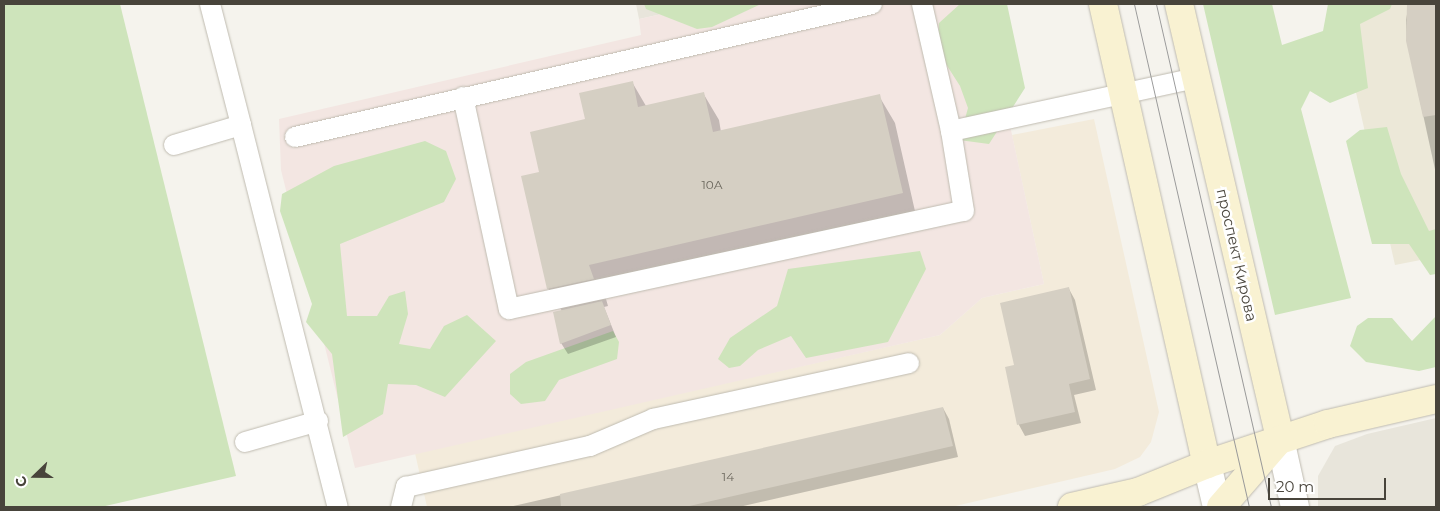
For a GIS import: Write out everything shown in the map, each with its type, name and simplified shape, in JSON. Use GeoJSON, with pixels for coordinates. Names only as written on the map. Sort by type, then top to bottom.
{"type":"FeatureCollection","features":[{"type":"Feature","properties":{"kind":"street"},"geometry":{"type":"LineString","coordinates":[[1103,4],[1207,464],[1219,507]]}},
{"type":"Feature","properties":{"kind":"street","name":"проспект Кирова"},"geometry":{"type":"LineString","coordinates":[[1179,4],[1295,507]]}},
{"type":"Feature","properties":{"kind":"street"},"geometry":{"type":"LineString","coordinates":[[1072,507],[1138,492],[1207,464],[1280,438],[1328,424],[1436,399]]}},
{"type":"Feature","properties":{"kind":"street"},"geometry":{"type":"LineString","coordinates":[[1219,507],[1280,438]]}},
{"type":"Feature","properties":{"kind":"lane"},"geometry":{"type":"LineString","coordinates":[[210,4],[318,421],[338,507]]}},
{"type":"Feature","properties":{"kind":"lane"},"geometry":{"type":"LineString","coordinates":[[295,137],[872,4]]}},
{"type":"Feature","properties":{"kind":"lane"},"geometry":{"type":"LineString","coordinates":[[463,97],[509,309],[964,211],[951,131],[922,4]]}},
{"type":"Feature","properties":{"kind":"lane"},"geometry":{"type":"LineString","coordinates":[[951,131],[1196,78]]}},
{"type":"Feature","properties":{"kind":"lane"},"geometry":{"type":"LineString","coordinates":[[174,145],[241,125]]}},
{"type":"Feature","properties":{"kind":"lane"},"geometry":{"type":"LineString","coordinates":[[401,507],[406,486],[590,446],[653,419],[909,363]]}},
{"type":"Feature","properties":{"kind":"lane"},"geometry":{"type":"LineString","coordinates":[[245,442],[318,421]]}},
{"type":"Feature","properties":{"kind":"shaded area"},"geometry":{"type":"Polygon","coordinates":[[[636,4],[708,4],[639,19],[636,4]]]}},
{"type":"Feature","properties":{"kind":"shaded area"},"geometry":{"type":"Polygon","coordinates":[[[708,4],[984,4],[1044,284],[982,298],[940,335],[355,468],[281,170],[279,119],[641,35],[639,19],[708,4]]]}},
{"type":"Feature","properties":{"kind":"shaded area"},"geometry":{"type":"Polygon","coordinates":[[[1336,4],[1436,4],[1436,257],[1395,265],[1336,4]]]}},
{"type":"Feature","properties":{"kind":"shaded area"},"geometry":{"type":"Polygon","coordinates":[[[1094,119],[1159,412],[1151,442],[1140,457],[1115,469],[951,507],[427,507],[415,453],[940,335],[982,298],[1044,284],[1012,135],[1094,119]]]}},
{"type":"Feature","properties":{"kind":"shaded area"},"geometry":{"type":"Polygon","coordinates":[[[1436,418],[1436,507],[1318,507],[1318,476],[1335,446],[1367,434],[1436,418]]]}},
{"type":"Feature","properties":{"kind":"green space"},"geometry":{"type":"Polygon","coordinates":[[[4,4],[120,4],[236,476],[101,507],[4,507],[4,4]]]}},
{"type":"Feature","properties":{"kind":"green space"},"geometry":{"type":"Polygon","coordinates":[[[644,4],[761,4],[712,27],[697,29],[646,9],[644,4]]]}},
{"type":"Feature","properties":{"kind":"green space"},"geometry":{"type":"Polygon","coordinates":[[[960,4],[1007,4],[1025,88],[989,144],[959,140],[968,108],[960,86],[937,50],[939,23],[960,4]]]}},
{"type":"Feature","properties":{"kind":"green space"},"geometry":{"type":"Polygon","coordinates":[[[1203,4],[1272,4],[1282,45],[1323,31],[1328,4],[1392,4],[1390,9],[1360,24],[1368,88],[1330,103],[1310,91],[1301,109],[1351,298],[1275,315],[1203,4]]]}},
{"type":"Feature","properties":{"kind":"green space"},"geometry":{"type":"Polygon","coordinates":[[[1387,127],[1401,174],[1429,231],[1436,229],[1436,274],[1430,275],[1409,244],[1372,244],[1346,141],[1360,130],[1387,127]]]}},
{"type":"Feature","properties":{"kind":"green space"},"geometry":{"type":"Polygon","coordinates":[[[425,141],[446,151],[456,179],[444,202],[340,244],[347,316],[377,316],[389,296],[405,291],[408,314],[399,344],[430,349],[444,326],[467,315],[496,341],[445,397],[416,385],[388,384],[383,414],[343,437],[332,354],[306,322],[312,304],[280,211],[282,194],[334,166],[425,141]]]}},
{"type":"Feature","properties":{"kind":"green space"},"geometry":{"type":"Polygon","coordinates":[[[920,251],[926,269],[888,342],[806,358],[791,336],[758,350],[740,366],[729,368],[718,359],[730,338],[777,306],[788,269],[920,251]]]}},
{"type":"Feature","properties":{"kind":"green space"},"geometry":{"type":"Polygon","coordinates":[[[1436,316],[1436,367],[1419,371],[1366,362],[1350,346],[1357,326],[1368,318],[1392,318],[1412,341],[1436,316]]]}},
{"type":"Feature","properties":{"kind":"green space"},"geometry":{"type":"Polygon","coordinates":[[[613,331],[619,342],[617,359],[559,380],[545,401],[521,404],[510,394],[510,374],[526,362],[613,331]]]}},
{"type":"Feature","properties":{"kind":"building"},"geometry":{"type":"Polygon","coordinates":[[[1407,4],[1436,4],[1436,115],[1423,117],[1406,41],[1407,4]]]}},
{"type":"Feature","properties":{"kind":"building"},"geometry":{"type":"Polygon","coordinates":[[[633,81],[638,107],[704,92],[713,132],[880,94],[903,193],[589,265],[594,279],[547,289],[521,176],[539,172],[530,132],[585,119],[579,93],[633,81]]]}},
{"type":"Feature","properties":{"kind":"building"},"geometry":{"type":"Polygon","coordinates":[[[1069,287],[1090,379],[1069,384],[1075,412],[1017,425],[1005,367],[1014,365],[1000,303],[1069,287]]]}},
{"type":"Feature","properties":{"kind":"building"},"geometry":{"type":"Polygon","coordinates":[[[602,301],[611,325],[560,344],[553,312],[602,301]]]}},
{"type":"Feature","properties":{"kind":"building"},"geometry":{"type":"Polygon","coordinates":[[[943,407],[953,446],[685,507],[561,507],[560,494],[943,407]]]}},
{"type":"Feature","properties":{"kind":"tram line"},"geometry":{"type":"LineString","coordinates":[[1134,4],[1249,507]]}},
{"type":"Feature","properties":{"kind":"tram line"},"geometry":{"type":"LineString","coordinates":[[1156,4],[1271,507]]}}]}
